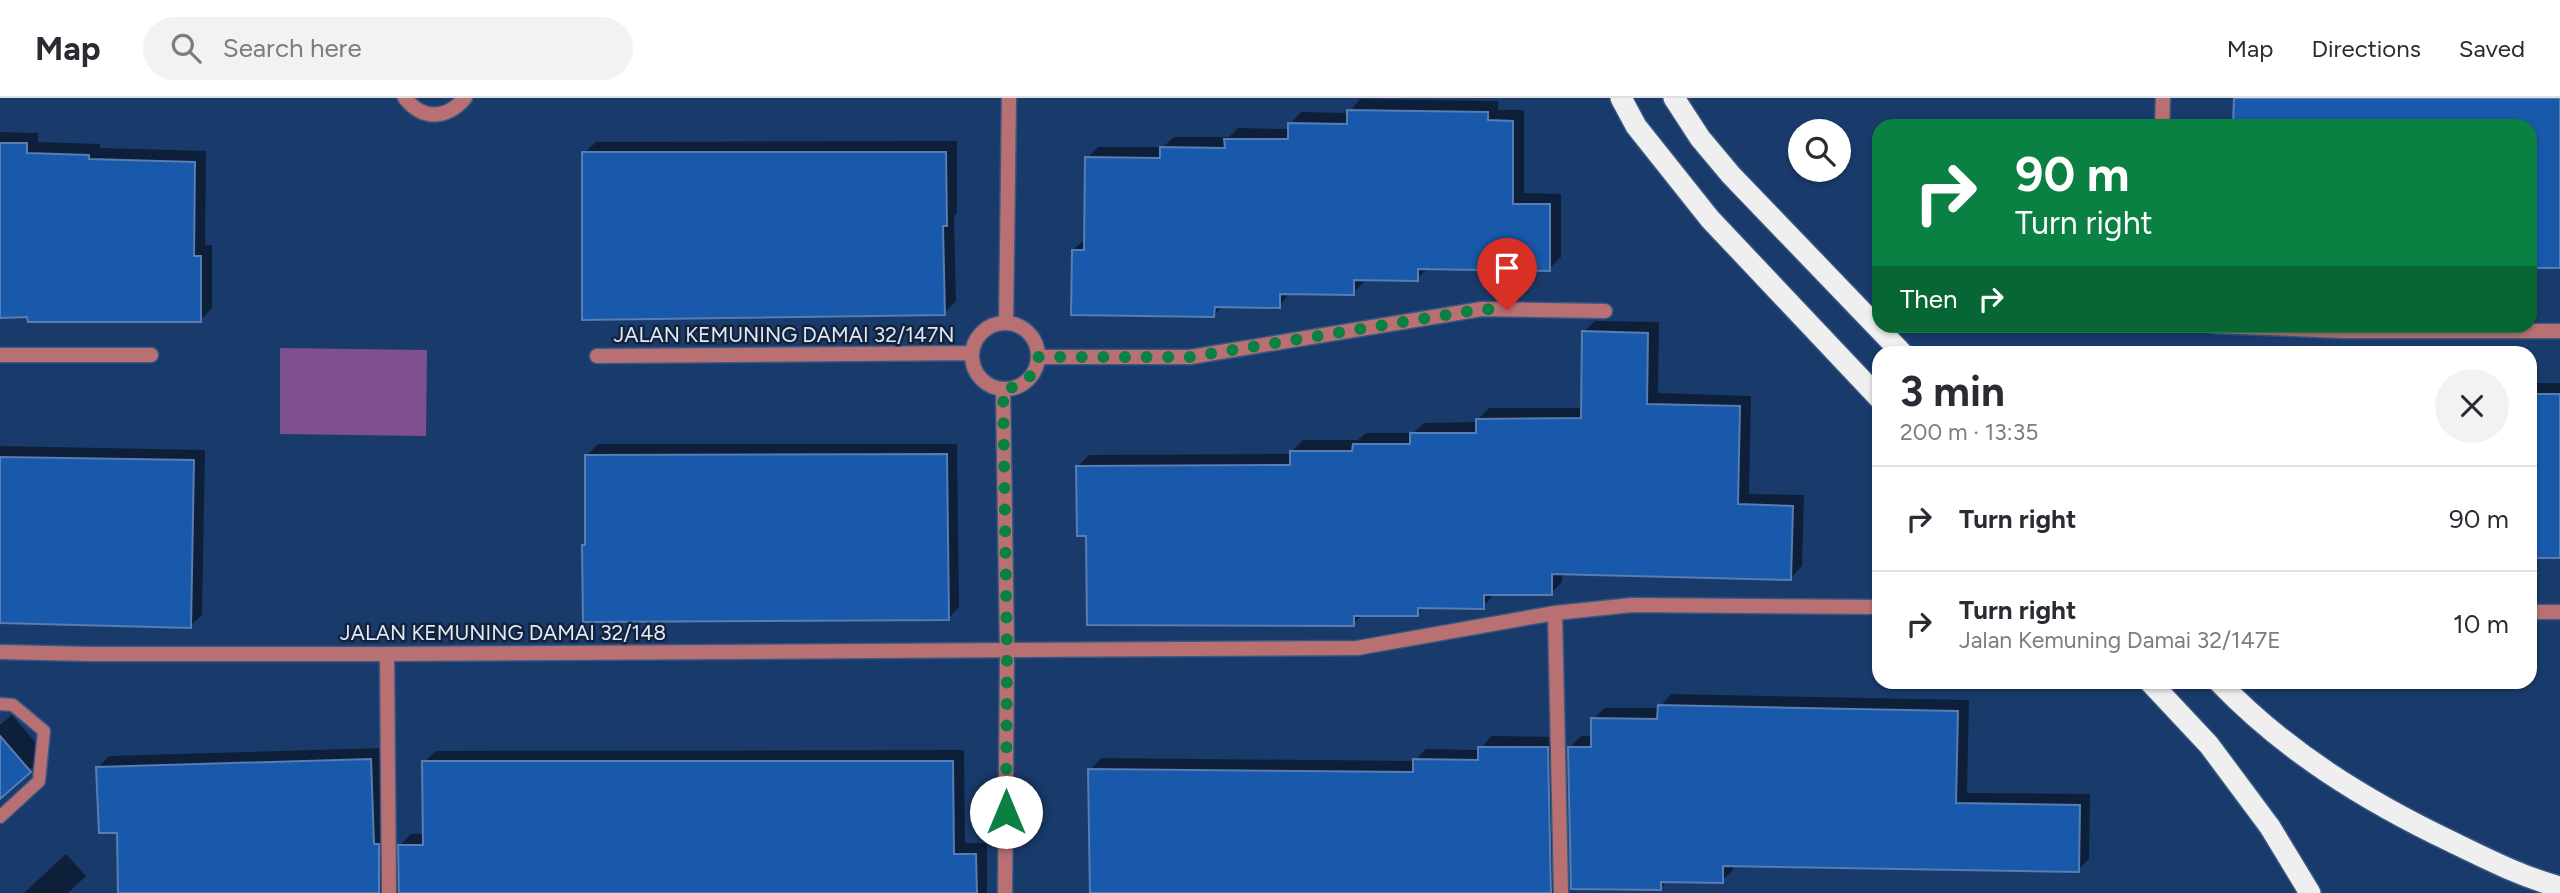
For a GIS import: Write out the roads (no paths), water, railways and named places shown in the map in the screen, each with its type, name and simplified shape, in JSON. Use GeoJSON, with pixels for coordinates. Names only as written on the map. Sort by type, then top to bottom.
{"type":"FeatureCollection","features":[{"type":"Feature","properties":{"kind":"highway"},"geometry":{"type":"LineString","coordinates":[[1621,98],[1636,126],[1710,219],[1872,391]]}},
{"type":"Feature","properties":{"kind":"highway"},"geometry":{"type":"LineString","coordinates":[[1674,98],[1700,138],[1731,175],[1872,322]]}},
{"type":"Feature","properties":{"kind":"highway"},"geometry":{"type":"LineString","coordinates":[[1883,333],[1895,346]]}},
{"type":"Feature","properties":{"kind":"highway"},"geometry":{"type":"LineString","coordinates":[[2157,689],[2209,744],[2270,827],[2310,893]]}},
{"type":"Feature","properties":{"kind":"highway"},"geometry":{"type":"LineString","coordinates":[[2226,689],[2293,749],[2401,818],[2499,865],[2560,887]]}},
{"type":"Feature","properties":{"kind":"street"},"geometry":{"type":"LineString","coordinates":[[405,98],[413,108],[436,116],[457,107],[466,98]]}},
{"type":"Feature","properties":{"kind":"street"},"geometry":{"type":"LineString","coordinates":[[1006,323],[1009,98]]}},
{"type":"Feature","properties":{"kind":"street"},"geometry":{"type":"LineString","coordinates":[[2162,119],[2163,98]]}},
{"type":"Feature","properties":{"kind":"street"},"geometry":{"type":"LineString","coordinates":[[1038,357],[1190,357],[1482,309],[1605,311]]}},
{"type":"Feature","properties":{"kind":"street"},"geometry":{"type":"LineString","coordinates":[[1006,323],[1025,330],[1032,338],[1038,357],[1031,376],[1013,388],[1003,389],[984,381],[973,364],[972,353],[979,335],[987,328],[1006,323]]}},
{"type":"Feature","properties":{"kind":"street"},"geometry":{"type":"LineString","coordinates":[[2537,331],[2560,331]]}},
{"type":"Feature","properties":{"kind":"street","name":"JALAN KEMUNING DAMAI 32/147N"},"geometry":{"type":"LineString","coordinates":[[597,356],[972,353]]}},
{"type":"Feature","properties":{"kind":"street"},"geometry":{"type":"LineString","coordinates":[[0,355],[151,355]]}},
{"type":"Feature","properties":{"kind":"street"},"geometry":{"type":"LineString","coordinates":[[1003,389],[1007,651],[1005,893]]}},
{"type":"Feature","properties":{"kind":"street","name":"JALAN KEMUNING DAMAI 32/148"},"geometry":{"type":"LineString","coordinates":[[0,652],[387,654],[1357,648],[1555,613],[1632,605],[1872,607]]}},
{"type":"Feature","properties":{"kind":"street"},"geometry":{"type":"LineString","coordinates":[[2537,612],[2560,612]]}},
{"type":"Feature","properties":{"kind":"street"},"geometry":{"type":"LineString","coordinates":[[1555,613],[1561,893]]}},
{"type":"Feature","properties":{"kind":"street"},"geometry":{"type":"LineString","coordinates":[[387,654],[390,893]]}},
{"type":"Feature","properties":{"kind":"lane"},"geometry":{"type":"LineString","coordinates":[[0,704],[13,705],[44,730],[39,781],[0,817]]}}]}
